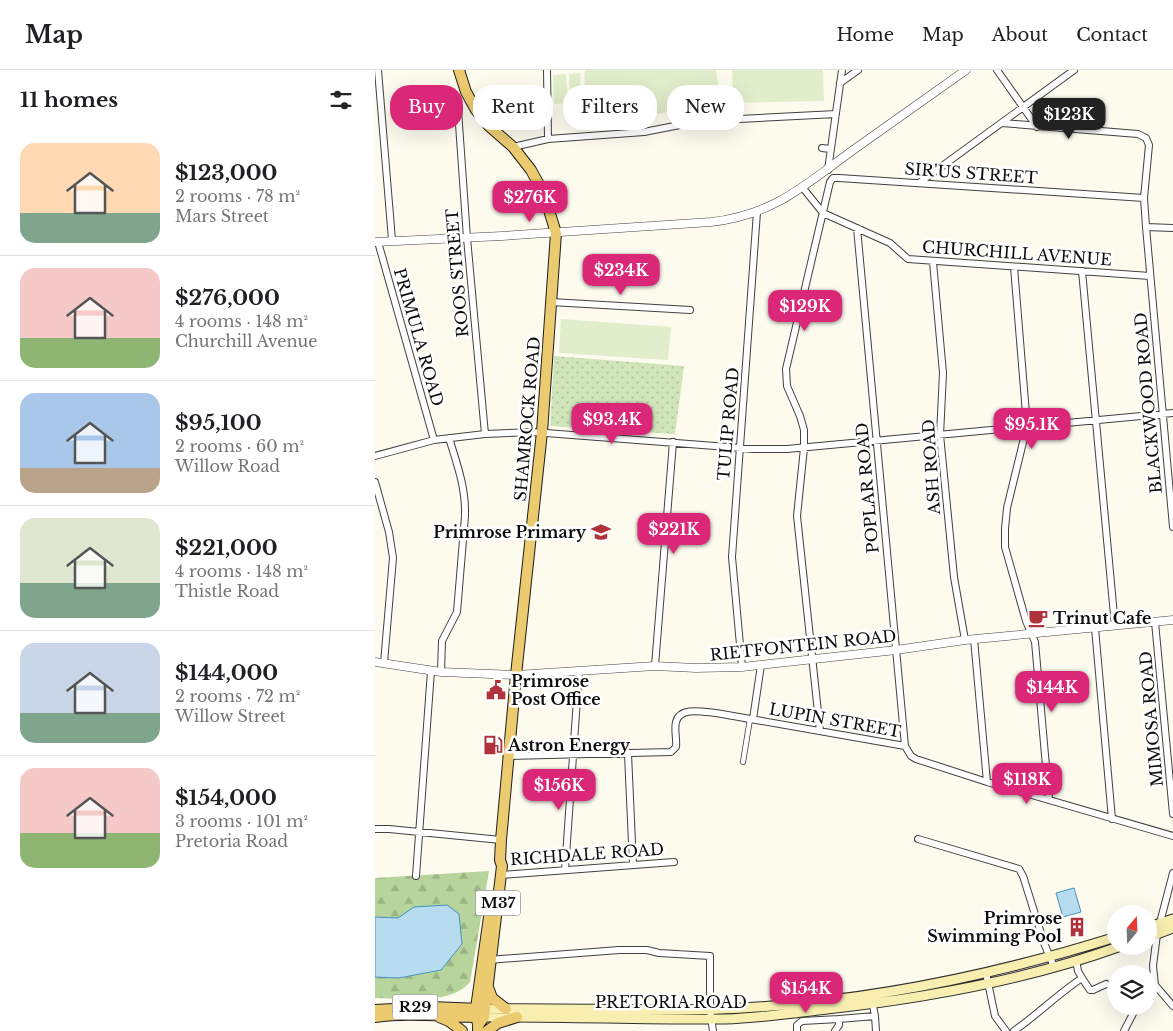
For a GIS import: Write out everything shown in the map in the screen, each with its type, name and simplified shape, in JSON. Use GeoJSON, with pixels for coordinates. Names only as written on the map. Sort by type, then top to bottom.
{"type":"FeatureCollection","features":[{"type":"Feature","properties":{"kind":"main road","name":"SHAMROCK ROAD"},"geometry":{"type":"LineString","coordinates":[[459,70],[470,102],[489,126],[513,147],[531,170],[543,194],[556,233],[542,432],[508,756],[500,860],[495,877],[486,960]]}},
{"type":"Feature","properties":{"kind":"main road","name":"SHAMROCK ROAD"},"geometry":{"type":"LineString","coordinates":[[479,1018],[486,960],[501,875],[502,866],[500,860]]}},
{"type":"Feature","properties":{"kind":"main road"},"geometry":{"type":"LineString","coordinates":[[1159,924],[1173,919]]}},
{"type":"Feature","properties":{"kind":"main road"},"geometry":{"type":"LineString","coordinates":[[1157,934],[1173,928]]}},
{"type":"Feature","properties":{"kind":"main road","name":"PRETORIA ROAD"},"geometry":{"type":"LineString","coordinates":[[479,1018],[506,1008],[813,1015],[1049,957],[1107,940]]}},
{"type":"Feature","properties":{"kind":"main road","name":"PRETORIA ROAD"},"geometry":{"type":"LineString","coordinates":[[479,1018],[710,1014],[788,1004],[872,999],[895,1002],[988,983],[1107,950]]}},
{"type":"Feature","properties":{"kind":"main road"},"geometry":{"type":"LineString","coordinates":[[456,1007],[471,996],[483,981],[492,998],[506,1008]]}},
{"type":"Feature","properties":{"kind":"main road","name":"R29"},"geometry":{"type":"LineString","coordinates":[[375,1010],[456,1007],[479,1018]]}},
{"type":"Feature","properties":{"kind":"main road","name":"R29"},"geometry":{"type":"LineString","coordinates":[[375,1017],[388,1015],[433,1015],[479,1018]]}},
{"type":"Feature","properties":{"kind":"main road"},"geometry":{"type":"LineString","coordinates":[[433,1015],[449,1021],[462,1031]]}},
{"type":"Feature","properties":{"kind":"main road"},"geometry":{"type":"LineString","coordinates":[[487,1031],[498,1023],[517,1017]]}},
{"type":"Feature","properties":{"kind":"street"},"geometry":{"type":"LineString","coordinates":[[378,70],[379,136],[392,240]]}},
{"type":"Feature","properties":{"kind":"street"},"geometry":{"type":"LineString","coordinates":[[547,70],[548,139]]}},
{"type":"Feature","properties":{"kind":"street"},"geometry":{"type":"LineString","coordinates":[[828,170],[842,70]]}},
{"type":"Feature","properties":{"kind":"street"},"geometry":{"type":"LineString","coordinates":[[840,83],[858,70]]}},
{"type":"Feature","properties":{"kind":"street"},"geometry":{"type":"LineString","coordinates":[[376,242],[556,233],[727,220],[757,212],[803,188],[966,70]]}},
{"type":"Feature","properties":{"kind":"street"},"geometry":{"type":"LineString","coordinates":[[997,70],[1037,127]]}},
{"type":"Feature","properties":{"kind":"street"},"geometry":{"type":"LineString","coordinates":[[919,183],[1074,70]]}},
{"type":"Feature","properties":{"kind":"street"},"geometry":{"type":"LineString","coordinates":[[513,147],[548,139],[644,132],[699,121],[835,114]]}},
{"type":"Feature","properties":{"kind":"street"},"geometry":{"type":"LineString","coordinates":[[1002,123],[1037,127]]}},
{"type":"Feature","properties":{"kind":"street","name":"BLACKWOOD ROAD"},"geometry":{"type":"LineString","coordinates":[[1037,127],[1138,134],[1143,136],[1149,144],[1144,198],[1145,227],[1173,527]]}},
{"type":"Feature","properties":{"kind":"street","name":"ROOS STREET"},"geometry":{"type":"LineString","coordinates":[[459,130],[485,434]]}},
{"type":"Feature","properties":{"kind":"street"},"geometry":{"type":"LineString","coordinates":[[822,148],[831,149]]}},
{"type":"Feature","properties":{"kind":"street","name":"SIR'US STREET"},"geometry":{"type":"LineString","coordinates":[[823,213],[829,185],[833,178],[1144,198]]}},
{"type":"Feature","properties":{"kind":"street","name":"CHURCHILL AVENUE"},"geometry":{"type":"LineString","coordinates":[[803,188],[823,213],[890,242],[908,259],[1150,276]]}},
{"type":"Feature","properties":{"kind":"street","name":"TULIP ROAD"},"geometry":{"type":"LineString","coordinates":[[742,667],[732,558],[757,212]]}},
{"type":"Feature","properties":{"kind":"street"},"geometry":{"type":"LineString","coordinates":[[820,731],[797,516],[804,448],[803,423],[787,386],[786,369],[823,213]]}},
{"type":"Feature","properties":{"kind":"street"},"geometry":{"type":"LineString","coordinates":[[1145,227],[1173,228]]}},
{"type":"Feature","properties":{"kind":"street","name":"POPLAR ROAD"},"geometry":{"type":"LineString","coordinates":[[857,228],[905,746]]}},
{"type":"Feature","properties":{"kind":"street","name":"PRIMULA ROAD"},"geometry":{"type":"LineString","coordinates":[[376,242],[434,440]]}},
{"type":"Feature","properties":{"kind":"street","name":"ASH ROAD"},"geometry":{"type":"LineString","coordinates":[[933,262],[943,373],[940,435],[954,577],[965,640]]}},
{"type":"Feature","properties":{"kind":"street"},"geometry":{"type":"LineString","coordinates":[[1014,267],[1027,426],[1007,508],[1005,528],[1007,556],[1035,642],[1049,800]]}},
{"type":"Feature","properties":{"kind":"street"},"geometry":{"type":"LineString","coordinates":[[1082,271],[1115,626]]}},
{"type":"Feature","properties":{"kind":"street"},"geometry":{"type":"LineString","coordinates":[[551,302],[690,310]]}},
{"type":"Feature","properties":{"kind":"street"},"geometry":{"type":"LineString","coordinates":[[376,455],[434,440],[485,434],[542,432],[585,435],[608,434],[639,439],[772,450],[1173,413]]}},
{"type":"Feature","properties":{"kind":"street"},"geometry":{"type":"LineString","coordinates":[[441,672],[442,642],[457,612],[466,500],[463,483],[449,438]]}},
{"type":"Feature","properties":{"kind":"street"},"geometry":{"type":"LineString","coordinates":[[655,666],[673,442]]}},
{"type":"Feature","properties":{"kind":"street"},"geometry":{"type":"LineString","coordinates":[[375,482],[389,532],[393,558],[384,663]]}},
{"type":"Feature","properties":{"kind":"street","name":"RIETFONTEIN ROAD"},"geometry":{"type":"LineString","coordinates":[[375,662],[441,672],[516,675],[655,666],[696,668],[742,667],[896,650],[974,639],[1173,620]]}},
{"type":"Feature","properties":{"kind":"street","name":"MIMOSA ROAD"},"geometry":{"type":"LineString","coordinates":[[1155,622],[1173,814]]}},
{"type":"Feature","properties":{"kind":"street"},"geometry":{"type":"LineString","coordinates":[[1095,628],[1112,819]]}},
{"type":"Feature","properties":{"kind":"street"},"geometry":{"type":"LineString","coordinates":[[974,639],[987,782]]}},
{"type":"Feature","properties":{"kind":"street"},"geometry":{"type":"LineString","coordinates":[[743,762],[761,665]]}},
{"type":"Feature","properties":{"kind":"street"},"geometry":{"type":"LineString","coordinates":[[416,876],[431,670]]}},
{"type":"Feature","properties":{"kind":"street"},"geometry":{"type":"LineString","coordinates":[[565,870],[575,754],[579,671]]}},
{"type":"Feature","properties":{"kind":"street","name":"LUPIN STREET"},"geometry":{"type":"LineString","coordinates":[[508,756],[629,754],[673,751],[677,745],[676,723],[684,712],[716,713],[905,746],[911,756],[916,759],[987,782],[1173,836]]}},
{"type":"Feature","properties":{"kind":"street"},"geometry":{"type":"LineString","coordinates":[[629,754],[633,865]]}},
{"type":"Feature","properties":{"kind":"street"},"geometry":{"type":"LineString","coordinates":[[375,829],[501,840]]}},
{"type":"Feature","properties":{"kind":"street"},"geometry":{"type":"LineString","coordinates":[[918,839],[1019,869],[1023,876],[1049,957],[1054,966]]}},
{"type":"Feature","properties":{"kind":"street","name":"RICHDALE ROAD"},"geometry":{"type":"LineString","coordinates":[[501,875],[675,862]]}},
{"type":"Feature","properties":{"kind":"street"},"geometry":{"type":"LineString","coordinates":[[1157,928],[1173,873]]}},
{"type":"Feature","properties":{"kind":"street"},"geometry":{"type":"LineString","coordinates":[[486,960],[619,950],[647,950],[659,953],[711,956],[710,1014],[713,1031]]}},
{"type":"Feature","properties":{"kind":"street"},"geometry":{"type":"LineString","coordinates":[[1076,960],[1078,971],[1090,990],[1106,984]]}},
{"type":"Feature","properties":{"kind":"street"},"geometry":{"type":"LineString","coordinates":[[986,973],[995,1016],[1006,1031]]}},
{"type":"Feature","properties":{"kind":"street"},"geometry":{"type":"LineString","coordinates":[[1014,1031],[1051,1003],[1060,993],[1082,978]]}},
{"type":"Feature","properties":{"kind":"street"},"geometry":{"type":"LineString","coordinates":[[1157,987],[1173,1005]]}},
{"type":"Feature","properties":{"kind":"street"},"geometry":{"type":"LineString","coordinates":[[872,999],[876,1031]]}},
{"type":"Feature","properties":{"kind":"street"},"geometry":{"type":"LineString","coordinates":[[797,1031],[796,1028],[799,1022],[813,1015],[839,1019],[875,1016]]}},
{"type":"Feature","properties":{"kind":"street"},"geometry":{"type":"LineString","coordinates":[[1124,1031],[1132,1015]]}},
{"type":"Feature","properties":{"kind":"street"},"geometry":{"type":"LineString","coordinates":[[835,1031],[839,1025],[839,1019]]}},
{"type":"Feature","properties":{"kind":"green space"},"geometry":{"type":"Polygon","coordinates":[[[585,70],[716,70],[718,85],[667,85],[667,112],[657,115],[657,85],[584,85],[585,70]]]}},
{"type":"Feature","properties":{"kind":"green space"},"geometry":{"type":"Polygon","coordinates":[[[732,70],[823,70],[824,101],[744,103],[744,85],[732,85],[732,70]]]}},
{"type":"Feature","properties":{"kind":"green space"},"geometry":{"type":"Polygon","coordinates":[[[580,73],[580,85],[569,85],[569,74],[580,73]]]}},
{"type":"Feature","properties":{"kind":"green space"},"geometry":{"type":"Polygon","coordinates":[[[566,74],[567,85],[563,85],[563,103],[554,104],[553,75],[566,74]]]}},
{"type":"Feature","properties":{"kind":"green space"},"geometry":{"type":"Polygon","coordinates":[[[561,319],[671,327],[668,360],[559,353],[561,319]]]}},
{"type":"Feature","properties":{"kind":"green space"},"geometry":{"type":"Polygon","coordinates":[[[554,356],[684,366],[675,434],[550,426],[554,356]]]}},
{"type":"Feature","properties":{"kind":"green space"},"geometry":{"type":"Polygon","coordinates":[[[489,871],[470,982],[461,990],[438,998],[375,998],[375,878],[489,871]]]}},
{"type":"Feature","properties":{"kind":"water"},"geometry":{"type":"Polygon","coordinates":[[[1074,888],[1081,912],[1063,917],[1056,893],[1074,888]]]}},
{"type":"Feature","properties":{"kind":"water"},"geometry":{"type":"Polygon","coordinates":[[[447,905],[459,914],[462,944],[441,970],[399,978],[375,977],[375,917],[398,918],[414,907],[447,905]]]}},
{"type":"Feature","properties":{"kind":"place","name":"Primrose Primary"},"geometry":{"type":"Point","coordinates":[601,532]}},
{"type":"Feature","properties":{"kind":"place","name":"Trinut Cafe"},"geometry":{"type":"Point","coordinates":[1038,618]}},
{"type":"Feature","properties":{"kind":"place","name":"Primrose Post Office"},"geometry":{"type":"Point","coordinates":[496,690]}},
{"type":"Feature","properties":{"kind":"place","name":"Astron Energy"},"geometry":{"type":"Point","coordinates":[493,745]}},
{"type":"Feature","properties":{"kind":"place","name":"Primrose Swimming Pool"},"geometry":{"type":"Point","coordinates":[1077,927]}}]}
